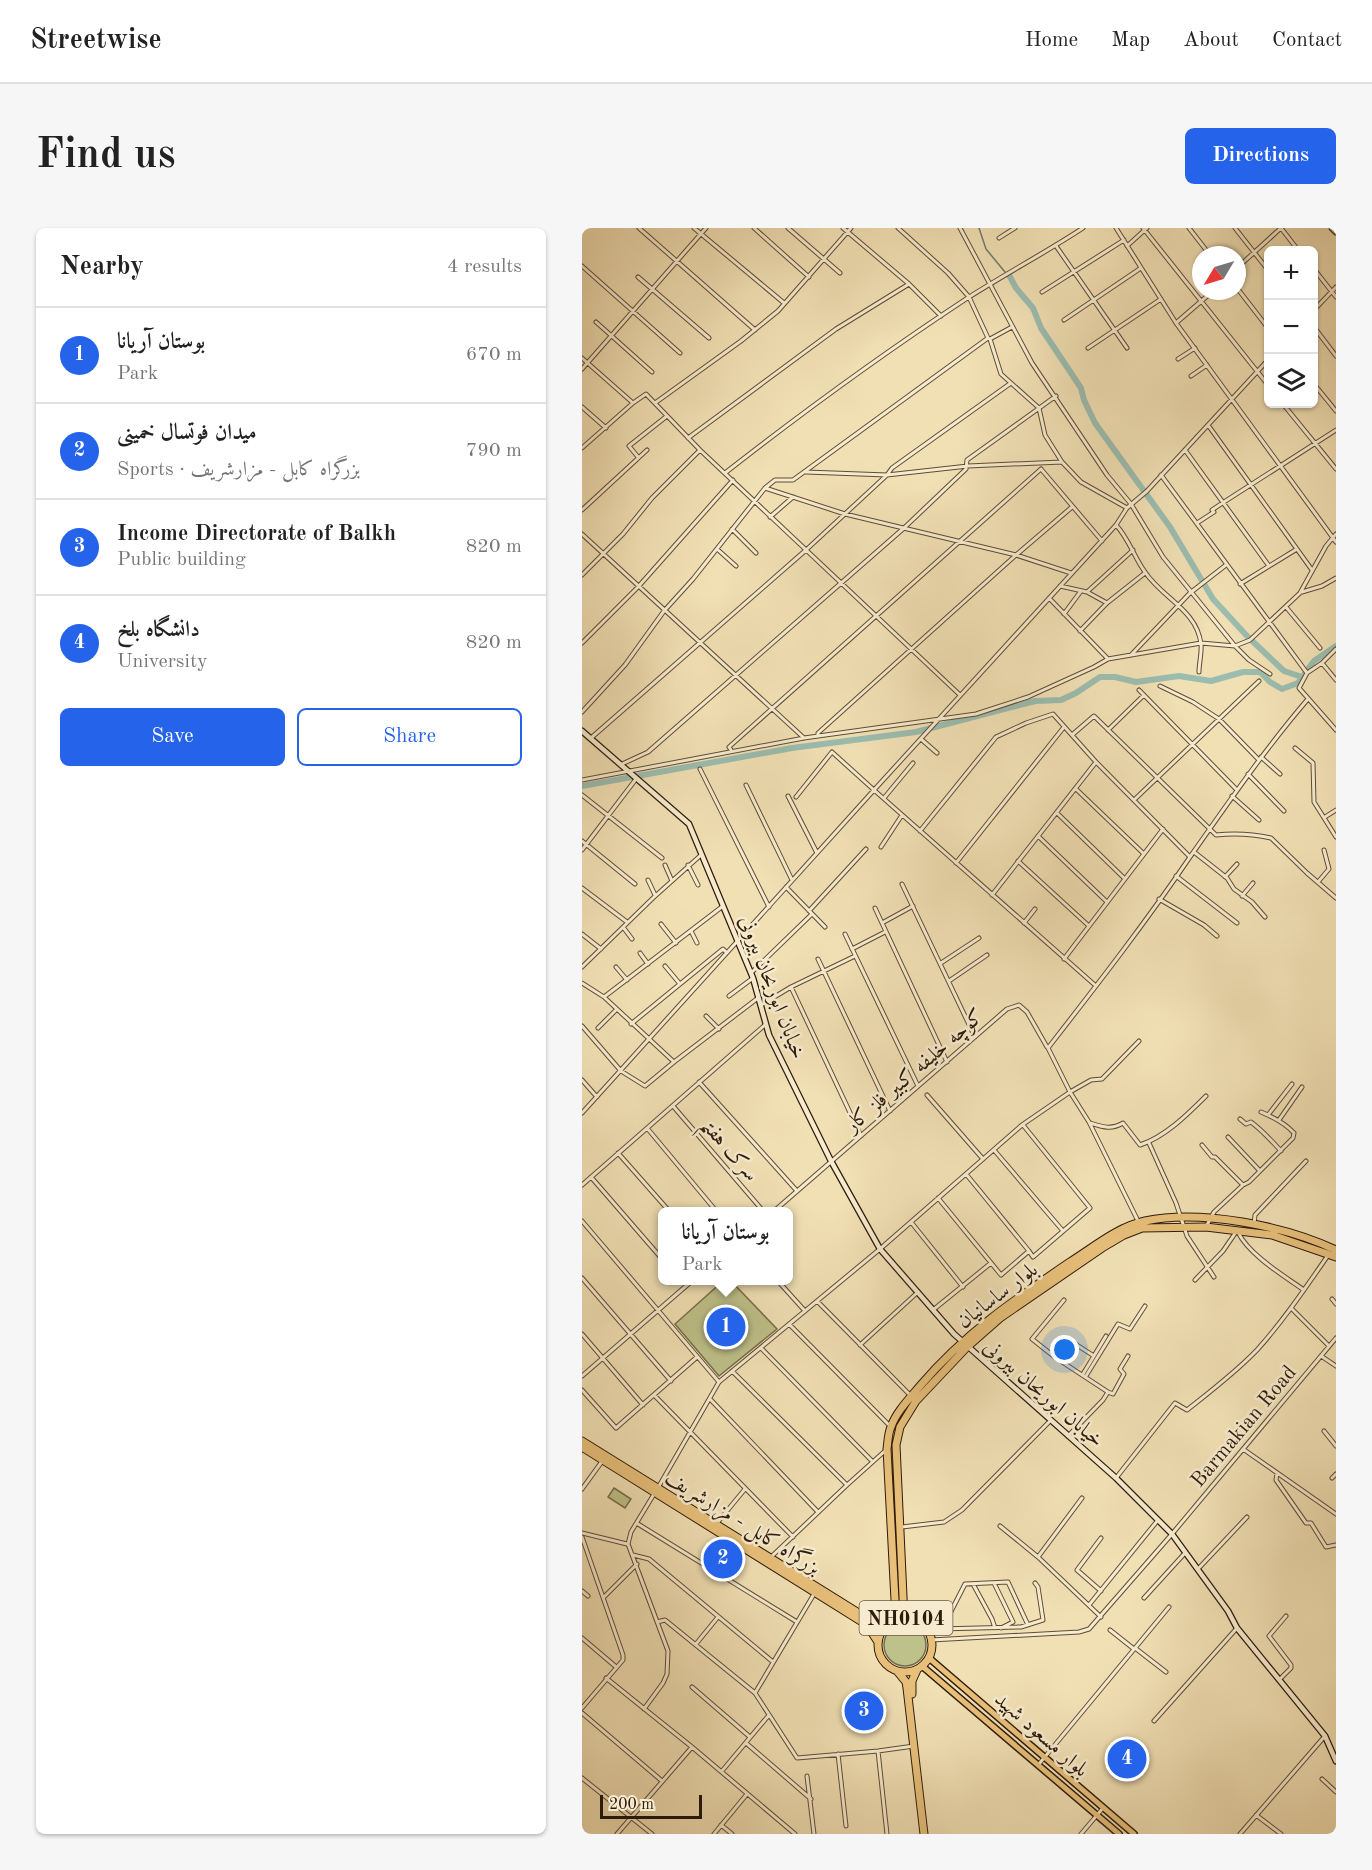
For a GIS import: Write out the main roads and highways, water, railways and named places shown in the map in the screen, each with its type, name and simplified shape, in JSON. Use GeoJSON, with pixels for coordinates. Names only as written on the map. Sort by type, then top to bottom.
{"type":"FeatureCollection","features":[{"type":"Feature","properties":{"kind":"highway","name":"بلوار ساسانیان"},"geometry":{"type":"LineString","coordinates":[[897,1620],[887,1449],[891,1426],[911,1396],[964,1344],[1102,1248],[1140,1225],[1181,1218],[1254,1224],[1291,1234],[1334,1251]]}},
{"type":"Feature","properties":{"kind":"highway","name":"بلوار ساسانیان"},"geometry":{"type":"LineString","coordinates":[[1140,1225],[1206,1227],[1272,1235],[1334,1251]]}},
{"type":"Feature","properties":{"kind":"highway","name":"بلوار ساسانیان"},"geometry":{"type":"LineString","coordinates":[[897,1620],[899,1527],[896,1445],[900,1427],[916,1401],[964,1344]]}},
{"type":"Feature","properties":{"kind":"highway","name":"بزرگراه کابل - مزارشریف"},"geometry":{"type":"LineString","coordinates":[[582,1441],[604,1458]]}},
{"type":"Feature","properties":{"kind":"highway","name":"بزرگراه کابل - مزارشریف"},"geometry":{"type":"LineString","coordinates":[[582,1447],[656,1490],[867,1625],[878,1641]]}},
{"type":"Feature","properties":{"kind":"highway","name":"بزرگراه کابل - مزارشریف"},"geometry":{"type":"LineString","coordinates":[[656,1490],[716,1524],[870,1620],[883,1624],[897,1620]]}},
{"type":"Feature","properties":{"kind":"highway","name":"NH0104"},"geometry":{"type":"LineString","coordinates":[[926,1834],[912,1714],[906,1682],[897,1671],[884,1663],[878,1649],[880,1634],[897,1620],[916,1620],[930,1636],[932,1649],[929,1658],[912,1681],[912,1714],[914,1746],[926,1834]]}},
{"type":"Feature","properties":{"kind":"highway"},"geometry":{"type":"LineString","coordinates":[[897,1671],[904,1672],[920,1668]]}},
{"type":"Feature","properties":{"kind":"main road","name":"بلوار مسعود شهید"},"geometry":{"type":"LineString","coordinates":[[929,1658],[1134,1834]]}},
{"type":"Feature","properties":{"kind":"main road","name":"بلوار مسعود شهید"},"geometry":{"type":"LineString","coordinates":[[920,1668],[1119,1834]]}},
{"type":"Feature","properties":{"kind":"waterway"},"geometry":{"type":"LineString","coordinates":[[979,228],[986,249],[1005,272]]}},
{"type":"Feature","properties":{"kind":"waterway"},"geometry":{"type":"LineString","coordinates":[[1009,275],[1016,288],[1033,308],[1041,328],[1081,388],[1095,423],[1170,527],[1213,599],[1284,671],[1302,677]]}},
{"type":"Feature","properties":{"kind":"waterway"},"geometry":{"type":"LineString","coordinates":[[582,786],[792,748],[916,732],[1035,701],[1061,700],[1100,677],[1115,677],[1136,682],[1179,676],[1211,681],[1243,672],[1260,672],[1282,689],[1298,683],[1314,661],[1336,646]]}},
{"type":"Feature","properties":{"kind":"place","name":"بوستان آریانا"},"geometry":{"type":"Point","coordinates":[726,1327]}},
{"type":"Feature","properties":{"kind":"place","name":"میدان فوتسال خمینی"},"geometry":{"type":"Point","coordinates":[723,1559]}},
{"type":"Feature","properties":{"kind":"place","name":"Income Directorate of Balkh"},"geometry":{"type":"Point","coordinates":[864,1711]}},
{"type":"Feature","properties":{"kind":"place","name":"دانشگاه بلخ"},"geometry":{"type":"Point","coordinates":[1127,1759]}}]}
